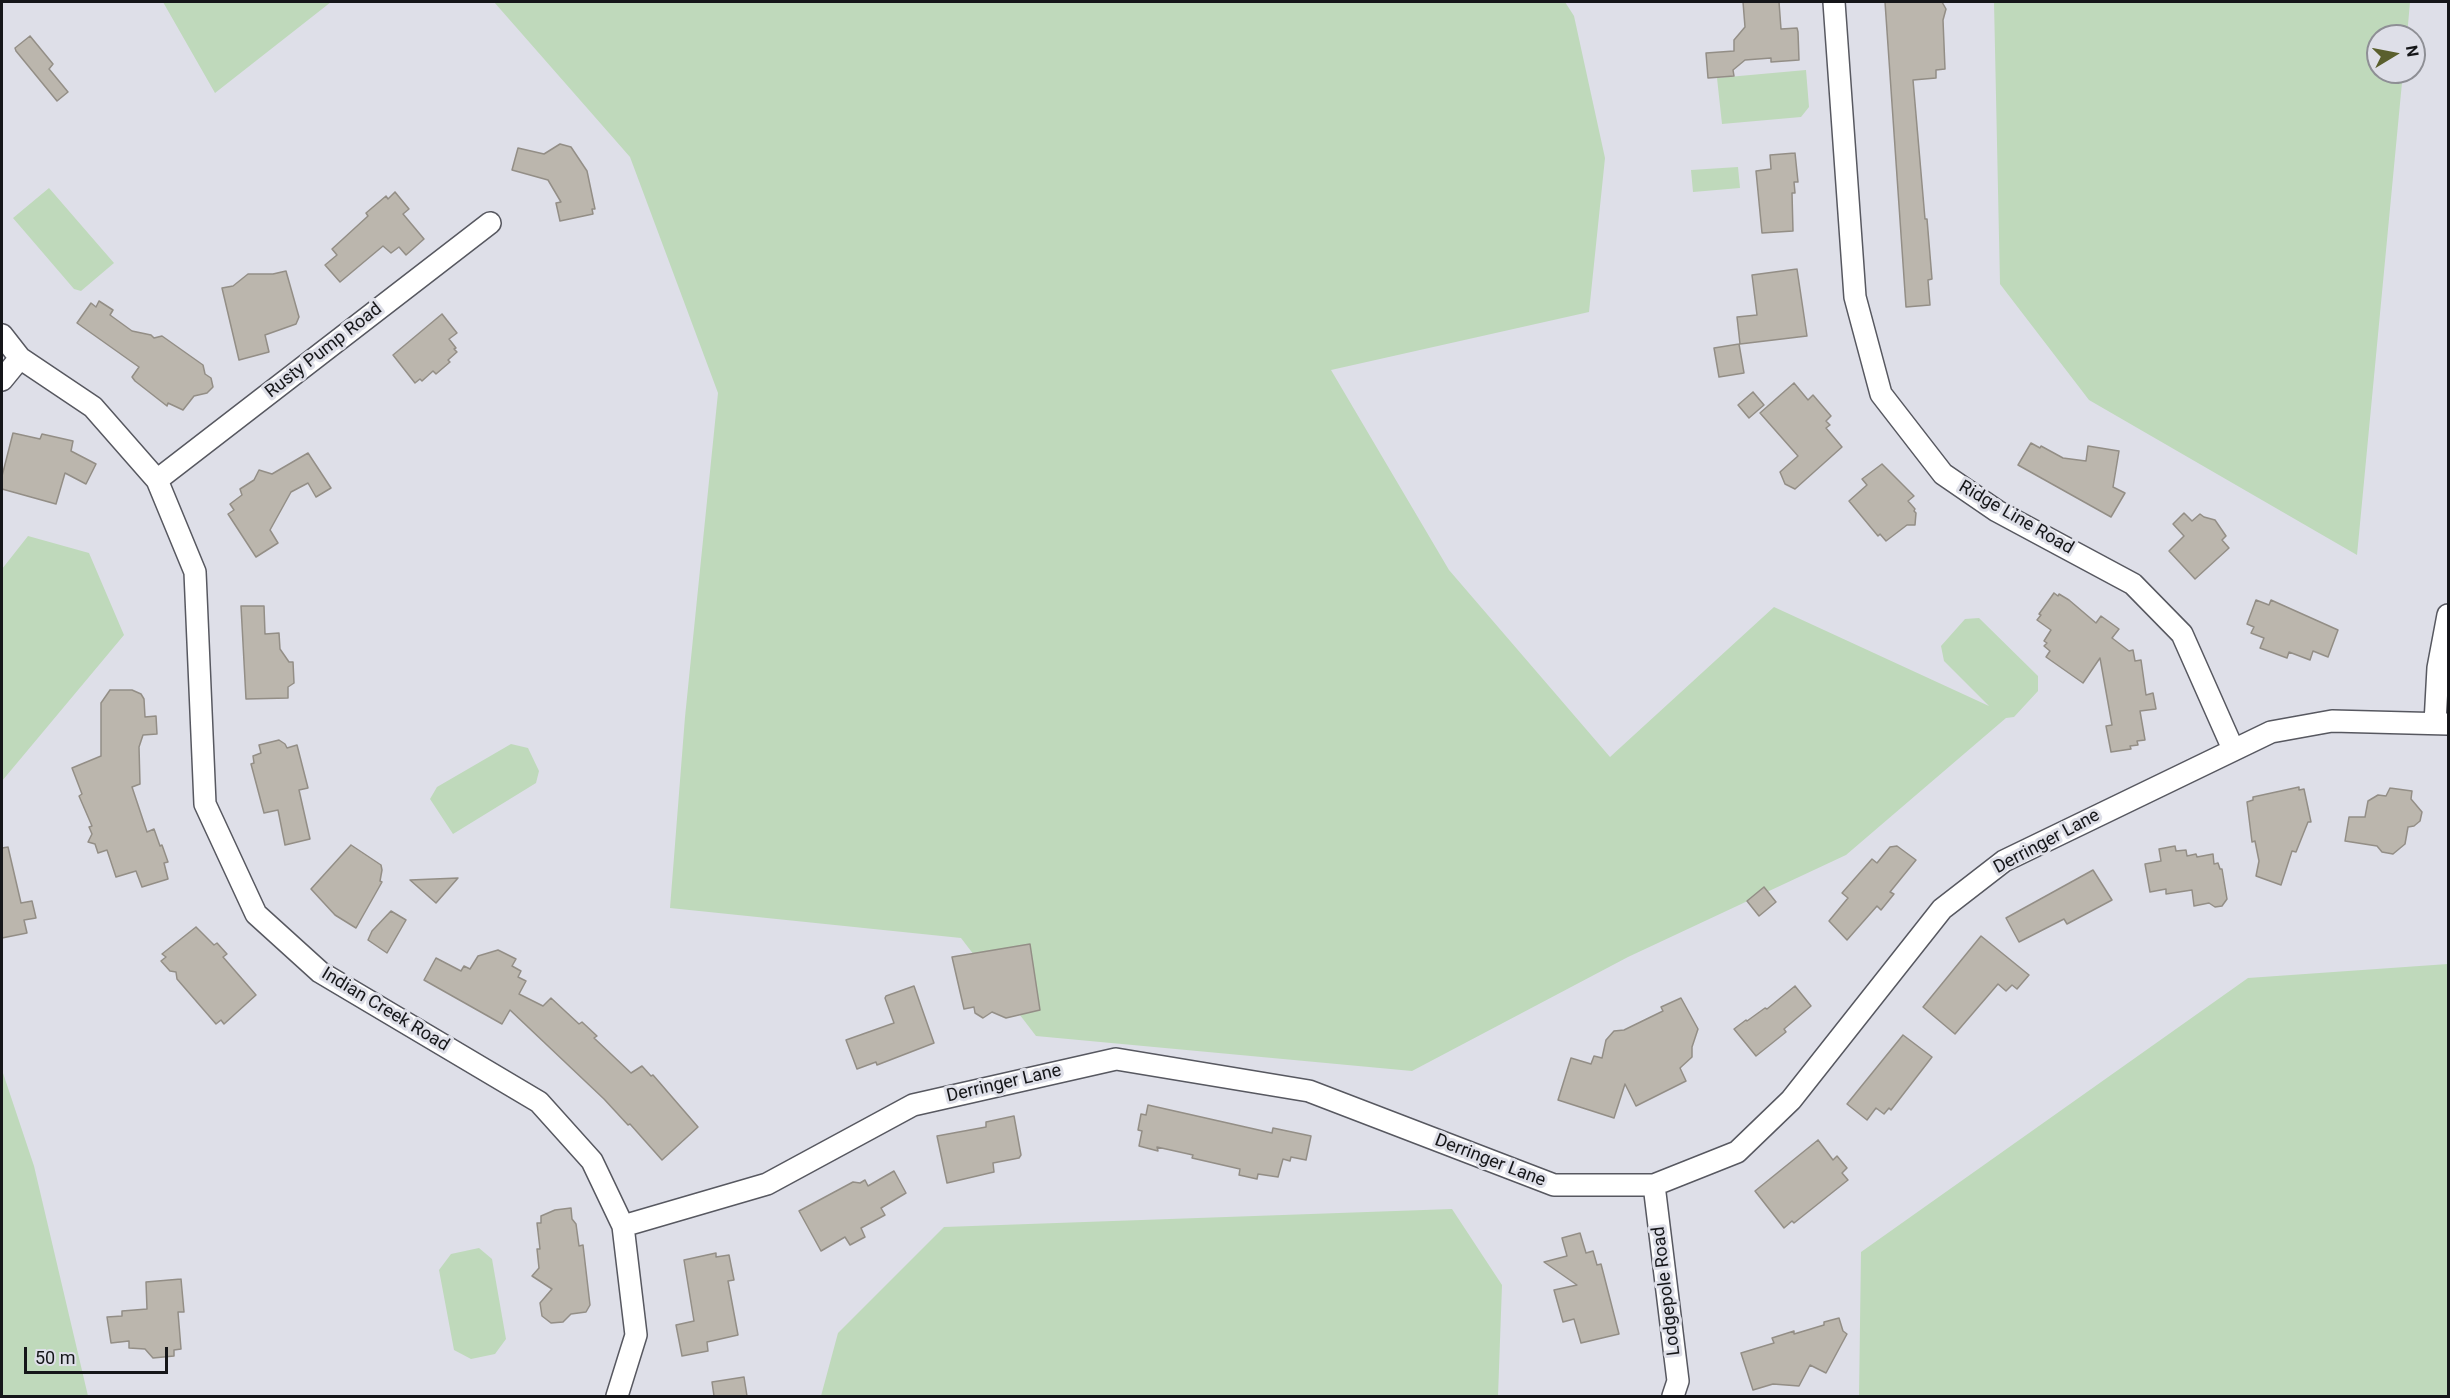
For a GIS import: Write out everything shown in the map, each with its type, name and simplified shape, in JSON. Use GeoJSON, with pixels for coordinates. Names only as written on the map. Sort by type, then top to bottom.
{"type":"FeatureCollection","features":[{"type":"Feature","properties":{"kind":"street","name":"Ridge Line Road"},"geometry":{"type":"LineString","coordinates":[[1834,2],[1855,297],[1881,394],[1942,474],[1997,511],[2133,584],[2182,634],[2233,749]]}},
{"type":"Feature","properties":{"kind":"street","name":"Rusty Pump Road"},"geometry":{"type":"LineString","coordinates":[[157,480],[490,223]]}},
{"type":"Feature","properties":{"kind":"street","name":"Indian Creek Road"},"geometry":{"type":"LineString","coordinates":[[2,335],[20,358],[93,407],[157,480],[195,572],[205,804],[256,914],[320,972],[539,1102],[592,1161],[623,1226],[636,1335],[617,1396]]}},
{"type":"Feature","properties":{"kind":"street"},"geometry":{"type":"LineString","coordinates":[[2,380],[20,358]]}},
{"type":"Feature","properties":{"kind":"street"},"geometry":{"type":"LineString","coordinates":[[2442,723],[2438,668],[2448,615]]}},
{"type":"Feature","properties":{"kind":"street","name":"Derringer Lane"},"geometry":{"type":"LineString","coordinates":[[623,1226],[767,1184],[913,1105],[1116,1059],[1309,1091],[1554,1185],[1654,1185],[1737,1152],[1791,1100],[1942,909],[2004,861],[2271,732],[2332,722],[2442,723]]}},
{"type":"Feature","properties":{"kind":"street","name":"Lodgepole Road"},"geometry":{"type":"LineString","coordinates":[[1654,1185],[1678,1381],[1674,1396]]}},
{"type":"Feature","properties":{"kind":"green space"},"geometry":{"type":"Polygon","coordinates":[[[163,2],[331,2],[215,93],[163,2]]]}},
{"type":"Feature","properties":{"kind":"green space"},"geometry":{"type":"Polygon","coordinates":[[[494,2],[1565,2],[1574,16],[1605,158],[1589,312],[1331,370],[1449,570],[1610,757],[1774,607],[1989,706],[1944,661],[1941,646],[1965,619],[1979,618],[2038,676],[2038,691],[2014,717],[2006,718],[1846,855],[1628,957],[1412,1071],[1036,1036],[961,938],[670,908],[685,717],[718,393],[630,157],[494,2]]]}},
{"type":"Feature","properties":{"kind":"green space"},"geometry":{"type":"Polygon","coordinates":[[[1994,2],[2410,2],[2408,24],[2366,24],[2366,84],[2402,84],[2357,555],[2089,400],[2000,284],[1994,2]]]}},
{"type":"Feature","properties":{"kind":"green space"},"geometry":{"type":"Polygon","coordinates":[[[1806,70],[1809,107],[1801,117],[1722,124],[1717,78],[1806,70]]]}},
{"type":"Feature","properties":{"kind":"green space"},"geometry":{"type":"Polygon","coordinates":[[[1738,167],[1740,188],[1693,192],[1691,170],[1738,167]]]}},
{"type":"Feature","properties":{"kind":"green space"},"geometry":{"type":"Polygon","coordinates":[[[49,188],[114,263],[81,291],[74,289],[13,218],[49,188]]]}},
{"type":"Feature","properties":{"kind":"green space"},"geometry":{"type":"Polygon","coordinates":[[[28,536],[89,553],[124,635],[2,781],[2,569],[28,536]]]}},
{"type":"Feature","properties":{"kind":"green space"},"geometry":{"type":"Polygon","coordinates":[[[511,744],[528,748],[539,771],[536,783],[453,834],[430,799],[437,787],[511,744]]]}},
{"type":"Feature","properties":{"kind":"green space"},"geometry":{"type":"Polygon","coordinates":[[[2448,964],[2448,1396],[1859,1396],[1861,1252],[2248,978],[2448,964]]]}},
{"type":"Feature","properties":{"kind":"green space"},"geometry":{"type":"Polygon","coordinates":[[[2,1070],[34,1166],[88,1396],[2,1396],[2,1070]]]}},
{"type":"Feature","properties":{"kind":"green space"},"geometry":{"type":"Polygon","coordinates":[[[1452,1209],[1502,1285],[1498,1396],[821,1396],[838,1333],[944,1227],[1452,1209]]]}},
{"type":"Feature","properties":{"kind":"green space"},"geometry":{"type":"Polygon","coordinates":[[[479,1248],[492,1259],[506,1339],[495,1354],[471,1359],[454,1350],[439,1270],[451,1254],[479,1248]]]}},
{"type":"Feature","properties":{"kind":"building"},"geometry":{"type":"Polygon","coordinates":[[[1743,2],[1779,2],[1781,29],[1797,28],[1799,60],[1771,62],[1771,58],[1745,60],[1733,70],[1734,76],[1708,78],[1706,53],[1734,51],[1734,40],[1745,27],[1743,2]]]}},
{"type":"Feature","properties":{"kind":"building"},"geometry":{"type":"Polygon","coordinates":[[[1885,2],[1942,2],[1946,9],[1943,20],[1945,69],[1936,70],[1936,78],[1913,80],[1932,279],[1928,280],[1930,305],[1906,307],[1885,2]]]}},
{"type":"Feature","properties":{"kind":"building"},"geometry":{"type":"Polygon","coordinates":[[[30,36],[53,64],[49,69],[68,92],[57,101],[16,51],[15,48],[30,36]]]}},
{"type":"Feature","properties":{"kind":"building"},"geometry":{"type":"Polygon","coordinates":[[[560,144],[571,147],[587,171],[595,209],[592,209],[593,214],[560,221],[556,203],[561,202],[548,180],[512,170],[518,148],[544,154],[560,144]]]}},
{"type":"Feature","properties":{"kind":"building"},"geometry":{"type":"Polygon","coordinates":[[[1795,153],[1798,182],[1794,182],[1795,193],[1792,193],[1793,231],[1762,233],[1756,171],[1771,169],[1770,155],[1795,153]]]}},
{"type":"Feature","properties":{"kind":"building"},"geometry":{"type":"Polygon","coordinates":[[[395,192],[409,209],[403,214],[424,239],[406,255],[399,247],[391,253],[383,246],[340,282],[325,265],[337,255],[332,249],[368,216],[366,213],[386,196],[388,199],[395,192]]]}},
{"type":"Feature","properties":{"kind":"building"},"geometry":{"type":"Polygon","coordinates":[[[1797,269],[1807,336],[1740,344],[1737,317],[1757,315],[1752,275],[1797,269]]]}},
{"type":"Feature","properties":{"kind":"building"},"geometry":{"type":"Polygon","coordinates":[[[286,271],[299,317],[296,324],[265,335],[269,352],[239,360],[222,288],[233,286],[248,274],[273,274],[286,271]]]}},
{"type":"Feature","properties":{"kind":"building"},"geometry":{"type":"Polygon","coordinates":[[[99,301],[113,310],[110,315],[132,331],[151,335],[154,338],[162,336],[203,365],[205,374],[211,378],[213,387],[207,393],[194,396],[183,410],[168,403],[167,406],[132,377],[139,367],[77,323],[91,303],[96,307],[99,301]]]}},
{"type":"Feature","properties":{"kind":"building"},"geometry":{"type":"Polygon","coordinates":[[[442,314],[457,333],[449,339],[457,352],[448,360],[450,362],[436,374],[433,371],[422,381],[420,379],[415,383],[393,355],[442,314]]]}},
{"type":"Feature","properties":{"kind":"building"},"geometry":{"type":"Polygon","coordinates":[[[1739,344],[1744,373],[1719,377],[1714,348],[1739,344]]]}},
{"type":"Feature","properties":{"kind":"building"},"geometry":{"type":"Polygon","coordinates":[[[1794,383],[1808,400],[1813,395],[1831,416],[1826,421],[1830,425],[1826,428],[1842,447],[1795,489],[1785,484],[1780,472],[1798,456],[1760,413],[1794,383]]]}},
{"type":"Feature","properties":{"kind":"building"},"geometry":{"type":"Polygon","coordinates":[[[1753,392],[1764,405],[1749,418],[1738,405],[1753,392]]]}},
{"type":"Feature","properties":{"kind":"building"},"geometry":{"type":"Polygon","coordinates":[[[13,433],[40,439],[42,434],[73,441],[71,451],[96,464],[86,484],[65,473],[56,504],[2,489],[2,476],[13,433]]]}},
{"type":"Feature","properties":{"kind":"building"},"geometry":{"type":"Polygon","coordinates":[[[2031,443],[2063,458],[2086,461],[2088,446],[2119,451],[2113,487],[2125,493],[2111,517],[2018,465],[2031,443]]]}},
{"type":"Feature","properties":{"kind":"building"},"geometry":{"type":"Polygon","coordinates":[[[308,453],[331,488],[316,497],[308,483],[291,492],[270,530],[278,543],[256,557],[228,514],[234,510],[230,504],[242,495],[240,489],[254,480],[259,470],[272,474],[308,453]]]}},
{"type":"Feature","properties":{"kind":"building"},"geometry":{"type":"Polygon","coordinates":[[[1882,464],[1914,496],[1908,501],[1916,513],[1915,525],[1907,525],[1886,541],[1880,534],[1878,536],[1849,501],[1867,485],[1862,479],[1882,464]]]}},
{"type":"Feature","properties":{"kind":"building"},"geometry":{"type":"Polygon","coordinates":[[[2184,513],[2192,521],[2200,514],[2215,520],[2226,536],[2222,540],[2229,548],[2195,579],[2169,551],[2184,536],[2173,524],[2184,513]]]}},
{"type":"Feature","properties":{"kind":"building"},"geometry":{"type":"Polygon","coordinates":[[[2054,593],[2069,600],[2096,623],[2101,616],[2119,629],[2112,638],[2129,651],[2133,650],[2135,661],[2141,660],[2146,695],[2153,693],[2156,709],[2140,711],[2145,740],[2137,741],[2138,745],[2130,746],[2131,749],[2111,752],[2106,726],[2112,725],[2100,658],[2083,683],[2046,657],[2050,651],[2044,646],[2047,643],[2044,641],[2051,630],[2037,620],[2054,593]]]}},
{"type":"Feature","properties":{"kind":"building"},"geometry":{"type":"Polygon","coordinates":[[[2256,600],[2269,605],[2271,600],[2338,630],[2328,657],[2313,651],[2310,660],[2289,652],[2287,658],[2260,648],[2264,638],[2251,633],[2254,627],[2247,624],[2256,600]]]}},
{"type":"Feature","properties":{"kind":"building"},"geometry":{"type":"Polygon","coordinates":[[[241,606],[264,606],[265,634],[279,633],[280,649],[289,662],[293,662],[294,683],[288,687],[288,698],[246,699],[241,606]]]}},
{"type":"Feature","properties":{"kind":"building"},"geometry":{"type":"Polygon","coordinates":[[[110,690],[132,690],[141,694],[144,699],[145,717],[156,716],[157,734],[143,735],[139,747],[140,784],[132,787],[147,832],[154,829],[160,846],[162,845],[168,862],[164,863],[168,879],[142,887],[136,871],[116,877],[107,850],[98,853],[95,844],[88,842],[92,834],[89,827],[92,826],[79,796],[82,794],[72,768],[101,756],[101,703],[110,690]]]}},
{"type":"Feature","properties":{"kind":"building"},"geometry":{"type":"Polygon","coordinates":[[[279,740],[287,748],[297,745],[308,788],[299,790],[310,839],[285,845],[278,810],[264,813],[251,764],[254,763],[253,756],[261,753],[259,745],[279,740]]]}},
{"type":"Feature","properties":{"kind":"building"},"geometry":{"type":"Polygon","coordinates":[[[2299,787],[2299,790],[2304,789],[2311,822],[2308,822],[2296,852],[2292,851],[2281,885],[2256,876],[2259,861],[2255,841],[2252,842],[2247,802],[2253,800],[2253,797],[2299,787]]]}},
{"type":"Feature","properties":{"kind":"building"},"geometry":{"type":"Polygon","coordinates":[[[2390,788],[2412,791],[2411,799],[2422,812],[2420,821],[2408,827],[2405,844],[2393,854],[2382,852],[2377,846],[2345,841],[2349,817],[2365,817],[2368,801],[2378,795],[2386,796],[2390,788]]]}},
{"type":"Feature","properties":{"kind":"building"},"geometry":{"type":"Polygon","coordinates":[[[351,845],[381,865],[382,870],[380,881],[382,882],[356,928],[335,915],[311,889],[351,845]]]}},
{"type":"Feature","properties":{"kind":"building"},"geometry":{"type":"Polygon","coordinates":[[[1897,846],[1916,860],[1890,892],[1894,894],[1881,910],[1877,906],[1847,940],[1829,921],[1848,898],[1842,893],[1872,859],[1877,863],[1890,847],[1897,846]]]}},
{"type":"Feature","properties":{"kind":"building"},"geometry":{"type":"Polygon","coordinates":[[[2175,846],[2176,851],[2186,850],[2187,856],[2213,854],[2214,864],[2218,863],[2222,869],[2227,899],[2222,906],[2215,907],[2209,903],[2194,906],[2192,890],[2166,894],[2166,889],[2150,892],[2145,864],[2161,861],[2159,849],[2175,846]]]}},
{"type":"Feature","properties":{"kind":"building"},"geometry":{"type":"Polygon","coordinates":[[[8,847],[21,903],[32,901],[36,918],[24,920],[27,933],[2,938],[2,848],[8,847]]]}},
{"type":"Feature","properties":{"kind":"building"},"geometry":{"type":"Polygon","coordinates":[[[2093,870],[2112,900],[2067,924],[2064,919],[2019,942],[2006,918],[2093,870]]]}},
{"type":"Feature","properties":{"kind":"building"},"geometry":{"type":"Polygon","coordinates":[[[458,878],[436,903],[410,880],[458,878]]]}},
{"type":"Feature","properties":{"kind":"building"},"geometry":{"type":"Polygon","coordinates":[[[1764,887],[1776,902],[1759,916],[1747,901],[1764,887]]]}},
{"type":"Feature","properties":{"kind":"building"},"geometry":{"type":"Polygon","coordinates":[[[391,911],[406,920],[387,953],[368,940],[372,931],[391,911]]]}},
{"type":"Feature","properties":{"kind":"building"},"geometry":{"type":"Polygon","coordinates":[[[196,927],[227,954],[223,957],[256,995],[224,1024],[221,1020],[216,1024],[177,979],[176,972],[170,971],[161,961],[166,957],[162,954],[196,927]]]}},
{"type":"Feature","properties":{"kind":"building"},"geometry":{"type":"Polygon","coordinates":[[[1981,936],[2029,975],[2017,989],[2012,985],[2006,991],[1998,984],[1955,1034],[1923,1007],[1981,936]]]}},
{"type":"Feature","properties":{"kind":"building"},"geometry":{"type":"Polygon","coordinates":[[[1030,944],[1040,1010],[1006,1018],[992,1012],[983,1018],[975,1013],[974,1007],[964,1009],[952,957],[1030,944]]]}},
{"type":"Feature","properties":{"kind":"building"},"geometry":{"type":"Polygon","coordinates":[[[498,950],[516,959],[512,966],[521,971],[518,977],[526,981],[519,994],[543,1006],[551,998],[579,1024],[582,1022],[597,1036],[594,1038],[631,1073],[642,1066],[651,1076],[653,1075],[698,1127],[662,1160],[630,1124],[628,1125],[604,1099],[510,1010],[502,1024],[424,980],[436,958],[461,971],[464,966],[470,969],[478,956],[498,950]]]}},
{"type":"Feature","properties":{"kind":"building"},"geometry":{"type":"Polygon","coordinates":[[[914,986],[934,1043],[877,1065],[876,1062],[857,1069],[846,1040],[894,1023],[886,996],[914,986]]]}},
{"type":"Feature","properties":{"kind":"building"},"geometry":{"type":"Polygon","coordinates":[[[1795,986],[1811,1006],[1784,1029],[1786,1032],[1756,1056],[1734,1029],[1765,1008],[1767,1009],[1795,986]]]}},
{"type":"Feature","properties":{"kind":"building"},"geometry":{"type":"Polygon","coordinates":[[[1681,998],[1698,1029],[1692,1047],[1692,1057],[1680,1068],[1686,1081],[1636,1106],[1625,1084],[1614,1118],[1558,1100],[1571,1058],[1591,1064],[1594,1056],[1602,1058],[1606,1040],[1614,1031],[1624,1030],[1663,1011],[1661,1007],[1681,998]]]}},
{"type":"Feature","properties":{"kind":"building"},"geometry":{"type":"Polygon","coordinates":[[[1903,1035],[1932,1057],[1891,1110],[1889,1108],[1884,1114],[1876,1108],[1867,1120],[1847,1104],[1903,1035]]]}},
{"type":"Feature","properties":{"kind":"building"},"geometry":{"type":"Polygon","coordinates":[[[1148,1105],[1272,1133],[1273,1128],[1311,1136],[1306,1160],[1291,1157],[1290,1161],[1283,1159],[1278,1177],[1258,1174],[1257,1179],[1239,1175],[1240,1169],[1192,1158],[1193,1155],[1157,1147],[1158,1151],[1139,1146],[1142,1131],[1138,1130],[1141,1114],[1146,1115],[1148,1105]]]}},
{"type":"Feature","properties":{"kind":"building"},"geometry":{"type":"Polygon","coordinates":[[[1014,1116],[1021,1155],[1019,1158],[993,1163],[994,1172],[947,1183],[937,1136],[986,1127],[986,1122],[1014,1116]]]}},
{"type":"Feature","properties":{"kind":"building"},"geometry":{"type":"Polygon","coordinates":[[[1818,1140],[1833,1160],[1837,1156],[1847,1168],[1842,1173],[1848,1180],[1794,1223],[1792,1221],[1784,1228],[1755,1191],[1818,1140]]]}},
{"type":"Feature","properties":{"kind":"building"},"geometry":{"type":"Polygon","coordinates":[[[894,1171],[906,1193],[881,1208],[885,1215],[861,1228],[865,1237],[850,1245],[845,1237],[821,1251],[799,1211],[853,1182],[860,1183],[865,1180],[868,1186],[894,1171]]]}},
{"type":"Feature","properties":{"kind":"building"},"geometry":{"type":"Polygon","coordinates":[[[571,1208],[579,1246],[583,1245],[590,1305],[586,1312],[571,1314],[563,1322],[551,1323],[542,1316],[540,1303],[552,1289],[532,1276],[539,1268],[537,1249],[540,1249],[537,1223],[541,1223],[541,1216],[555,1210],[571,1208]]]}},
{"type":"Feature","properties":{"kind":"building"},"geometry":{"type":"Polygon","coordinates":[[[1580,1233],[1586,1253],[1593,1251],[1597,1265],[1601,1264],[1619,1334],[1581,1343],[1574,1319],[1563,1322],[1554,1290],[1577,1285],[1544,1262],[1567,1256],[1562,1238],[1580,1233]]]}},
{"type":"Feature","properties":{"kind":"building"},"geometry":{"type":"Polygon","coordinates":[[[716,1253],[716,1257],[729,1255],[734,1280],[728,1281],[738,1335],[707,1342],[708,1351],[682,1356],[676,1325],[694,1321],[684,1260],[716,1253]]]}},
{"type":"Feature","properties":{"kind":"building"},"geometry":{"type":"Polygon","coordinates":[[[181,1279],[184,1312],[178,1312],[181,1349],[174,1350],[174,1356],[153,1358],[145,1349],[129,1348],[129,1341],[111,1343],[107,1317],[122,1316],[122,1311],[147,1309],[146,1282],[181,1279]]]}},
{"type":"Feature","properties":{"kind":"building"},"geometry":{"type":"Polygon","coordinates":[[[1839,1318],[1843,1331],[1847,1334],[1826,1373],[1810,1365],[1799,1386],[1773,1384],[1753,1390],[1741,1353],[1774,1343],[1772,1338],[1794,1331],[1794,1334],[1839,1318]]]}},
{"type":"Feature","properties":{"kind":"building"},"geometry":{"type":"Polygon","coordinates":[[[744,1377],[747,1396],[714,1396],[712,1382],[744,1377]]]}}]}
